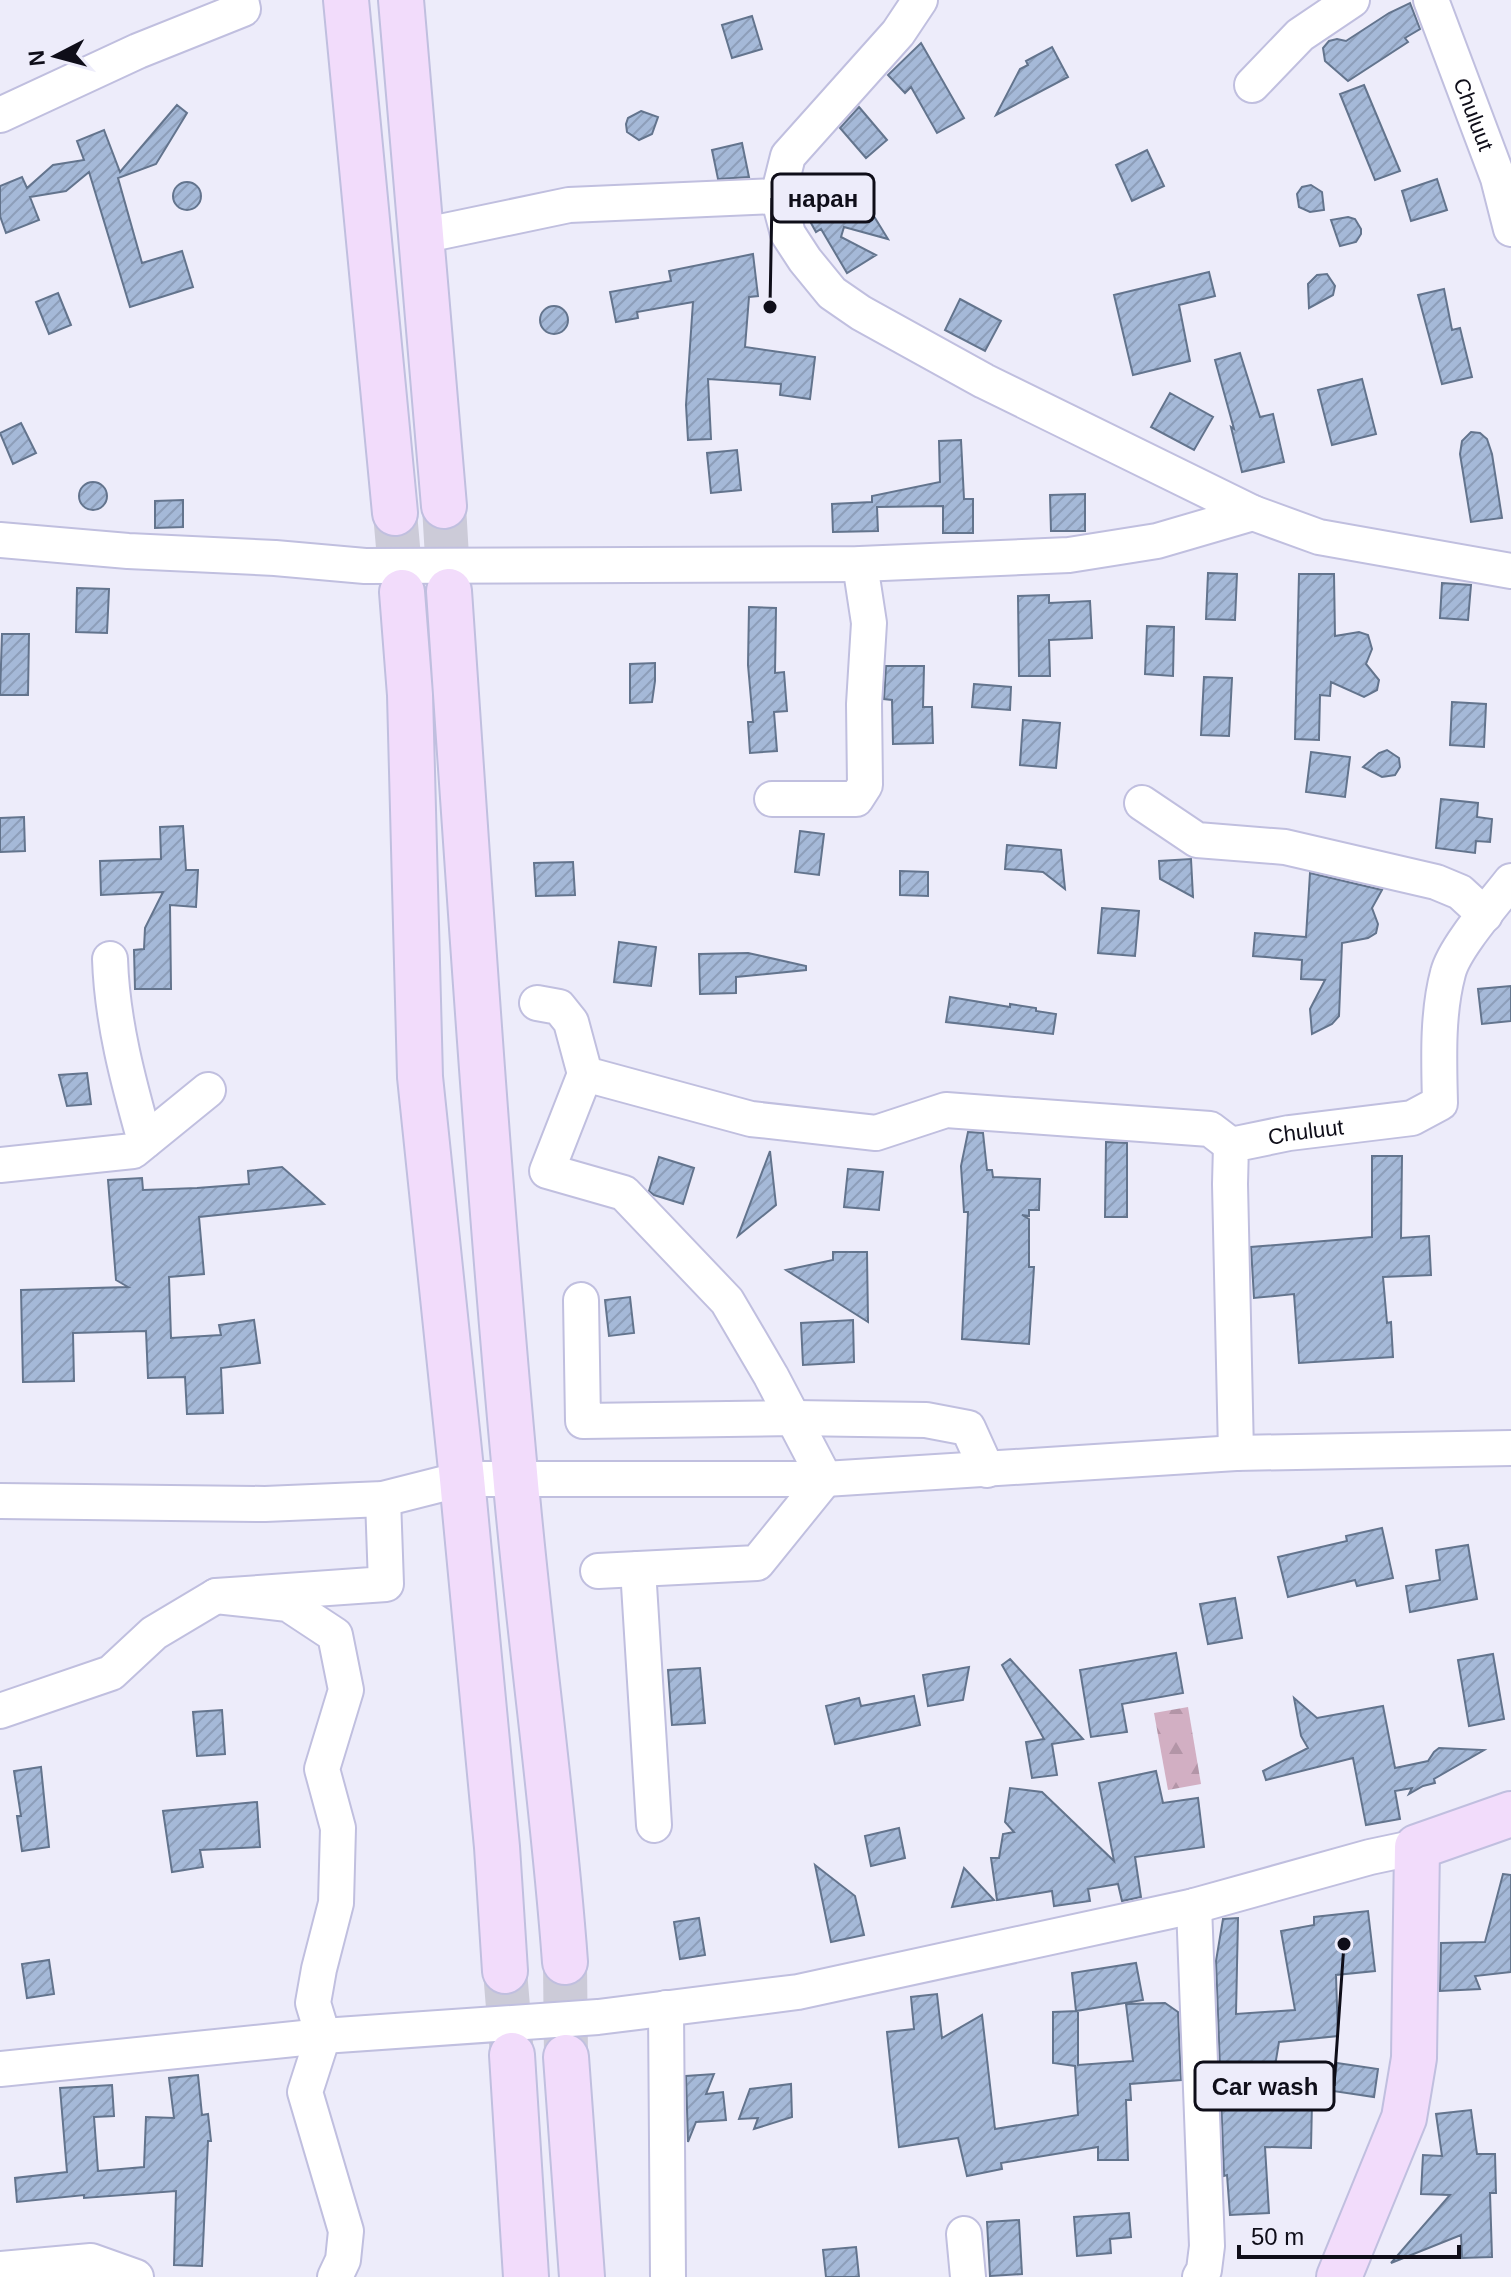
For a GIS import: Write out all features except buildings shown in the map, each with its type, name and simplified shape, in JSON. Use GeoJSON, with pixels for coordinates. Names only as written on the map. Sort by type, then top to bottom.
{"type":"FeatureCollection","features":[{"type":"Feature","properties":{"kind":"main road"},"geometry":{"type":"LineString","coordinates":[[346,0],[395,513]]}},
{"type":"Feature","properties":{"kind":"main road"},"geometry":{"type":"LineString","coordinates":[[401,0],[444,506]]}},
{"type":"Feature","properties":{"kind":"main road"},"geometry":{"type":"LineString","coordinates":[[449,591],[481,1069],[515,1477],[556,1839],[565,1962]]}},
{"type":"Feature","properties":{"kind":"main road"},"geometry":{"type":"LineString","coordinates":[[402,592],[410,695],[420,1077],[497,1847],[505,1971]]}},
{"type":"Feature","properties":{"kind":"main road"},"geometry":{"type":"LineString","coordinates":[[1339,2277],[1404,2118],[1414,2058],[1417,1847],[1511,1814]]}},
{"type":"Feature","properties":{"kind":"main road"},"geometry":{"type":"LineString","coordinates":[[512,2055],[526,2277]]}},
{"type":"Feature","properties":{"kind":"main road"},"geometry":{"type":"LineString","coordinates":[[566,2057],[582,2277]]}},
{"type":"Feature","properties":{"kind":"street"},"geometry":{"type":"LineString","coordinates":[[0,115],[138,51],[243,9],[241,0]]}},
{"type":"Feature","properties":{"kind":"street"},"geometry":{"type":"LineString","coordinates":[[920,0],[898,33],[788,156],[778,196],[788,234],[832,293],[861,313],[984,381],[1253,513],[1319,537],[1511,571]]}},
{"type":"Feature","properties":{"kind":"street"},"geometry":{"type":"LineString","coordinates":[[1252,85],[1300,35],[1352,0]]}},
{"type":"Feature","properties":{"kind":"street","name":"Chuluut"},"geometry":{"type":"LineString","coordinates":[[1431,0],[1498,178],[1511,229]]}},
{"type":"Feature","properties":{"kind":"street"},"geometry":{"type":"LineString","coordinates":[[421,236],[569,205],[778,196]]}},
{"type":"Feature","properties":{"kind":"street"},"geometry":{"type":"LineString","coordinates":[[0,540],[365,566],[860,564],[1069,555],[1157,541],[1253,513]]}},
{"type":"Feature","properties":{"kind":"street"},"geometry":{"type":"LineString","coordinates":[[772,799],[856,799],[865,785],[864,704],[869,623],[860,564]]}},
{"type":"Feature","properties":{"kind":"street"},"geometry":{"type":"LineString","coordinates":[[1142,803],[1197,840],[1285,847],[1436,882],[1460,892],[1485,915]]}},
{"type":"Feature","properties":{"kind":"street","name":"Chuluut"},"geometry":{"type":"LineString","coordinates":[[1231,1145],[1289,1133],[1412,1118],[1440,1103],[1439,1053],[1448,971],[1511,881]]}},
{"type":"Feature","properties":{"kind":"street"},"geometry":{"type":"LineString","coordinates":[[110,959],[111,997],[128,1080],[145,1141]]}},
{"type":"Feature","properties":{"kind":"street"},"geometry":{"type":"LineString","coordinates":[[537,1003],[559,1007],[571,1022],[585,1074],[547,1171],[624,1193],[727,1301],[825,1479]]}},
{"type":"Feature","properties":{"kind":"street"},"geometry":{"type":"LineString","coordinates":[[585,1074],[751,1119],[876,1133],[946,1110],[1210,1129],[1231,1145],[1236,1453]]}},
{"type":"Feature","properties":{"kind":"street"},"geometry":{"type":"LineString","coordinates":[[0,1165],[133,1151],[208,1090]]}},
{"type":"Feature","properties":{"kind":"street"},"geometry":{"type":"LineString","coordinates":[[581,1300],[583,1421],[926,1420],[968,1428],[987,1470]]}},
{"type":"Feature","properties":{"kind":"street"},"geometry":{"type":"LineString","coordinates":[[0,1501],[265,1504],[383,1499],[462,1479],[825,1479],[1236,1453],[1511,1448]]}},
{"type":"Feature","properties":{"kind":"street"},"geometry":{"type":"LineString","coordinates":[[598,1571],[757,1563],[825,1479]]}},
{"type":"Feature","properties":{"kind":"street"},"geometry":{"type":"LineString","coordinates":[[0,1711],[111,1673],[154,1633],[216,1596],[386,1584],[383,1499]]}},
{"type":"Feature","properties":{"kind":"street"},"geometry":{"type":"LineString","coordinates":[[638,1569],[654,1825]]}},
{"type":"Feature","properties":{"kind":"street"},"geometry":{"type":"LineString","coordinates":[[216,1596],[288,1604],[335,1635],[346,1690],[322,1769],[338,1828],[336,1903],[313,2003],[323,2036],[305,2092],[346,2231],[343,2260],[335,2277]]}},
{"type":"Feature","properties":{"kind":"street"},"geometry":{"type":"LineString","coordinates":[[0,2069],[323,2036],[598,2017],[798,1992],[1194,1906],[1417,1847]]}},
{"type":"Feature","properties":{"kind":"street"},"geometry":{"type":"LineString","coordinates":[[1194,1906],[1207,2246],[1200,2277]]}},
{"type":"Feature","properties":{"kind":"street"},"geometry":{"type":"LineString","coordinates":[[666,2008],[668,2277]]}},
{"type":"Feature","properties":{"kind":"street"},"geometry":{"type":"LineString","coordinates":[[964,2234],[968,2277]]}},
{"type":"Feature","properties":{"kind":"street"},"geometry":{"type":"LineString","coordinates":[[0,2269],[91,2261],[136,2277]]}},
{"type":"Feature","properties":{"kind":"green space"},"geometry":{"type":"Polygon","coordinates":[[[1188,1707],[1201,1784],[1168,1790],[1154,1713],[1188,1707]]]}},
{"type":"Feature","properties":{"kind":"tunnel"},"geometry":{"type":"LineString","coordinates":[[444,506],[449,591]]}},
{"type":"Feature","properties":{"kind":"tunnel"},"geometry":{"type":"LineString","coordinates":[[395,513],[402,592]]}},
{"type":"Feature","properties":{"kind":"tunnel"},"geometry":{"type":"LineString","coordinates":[[565,1962],[566,2057]]}},
{"type":"Feature","properties":{"kind":"tunnel"},"geometry":{"type":"LineString","coordinates":[[505,1971],[512,2055]]}},
{"type":"Feature","properties":{"kind":"place","name":"наран"},"geometry":{"type":"Point","coordinates":[770,307]}},
{"type":"Feature","properties":{"kind":"place","name":"Car wash"},"geometry":{"type":"Point","coordinates":[1344,1944]}}]}
